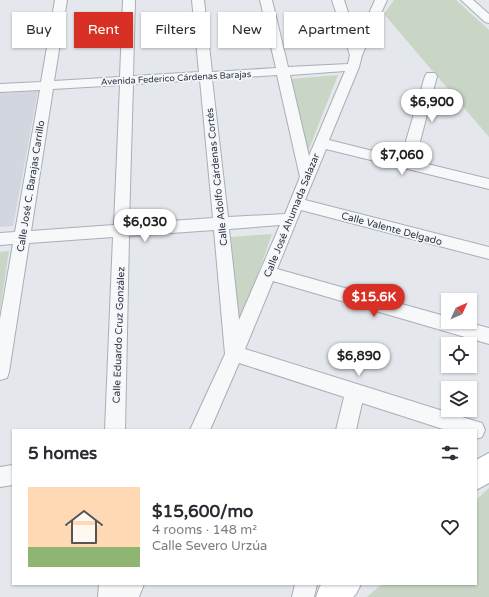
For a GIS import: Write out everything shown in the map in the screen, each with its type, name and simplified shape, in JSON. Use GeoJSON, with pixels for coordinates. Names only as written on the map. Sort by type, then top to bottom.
{"type":"FeatureCollection","features":[{"type":"Feature","properties":{"kind":"main road"},"geometry":{"type":"LineString","coordinates":[[477,476],[489,466]]}},
{"type":"Feature","properties":{"kind":"main road"},"geometry":{"type":"LineString","coordinates":[[331,597],[345,585]]}},
{"type":"Feature","properties":{"kind":"street","name":"Calle José C. Barajas Carrillo"},"geometry":{"type":"LineString","coordinates":[[0,372],[61,0]]}},
{"type":"Feature","properties":{"kind":"street","name":"Calle Eduardo Cruz González"},"geometry":{"type":"LineString","coordinates":[[115,429],[129,0]]}},
{"type":"Feature","properties":{"kind":"street","name":"Calle Adolfo Cárdenas Cortés"},"geometry":{"type":"LineString","coordinates":[[198,0],[234,354]]}},
{"type":"Feature","properties":{"kind":"street"},"geometry":{"type":"LineString","coordinates":[[266,0],[307,176]]}},
{"type":"Feature","properties":{"kind":"street"},"geometry":{"type":"LineString","coordinates":[[338,0],[355,61]]}},
{"type":"Feature","properties":{"kind":"street","name":"Calle José Ahumada Salazar"},"geometry":{"type":"LineString","coordinates":[[200,429],[234,354],[381,0]]}},
{"type":"Feature","properties":{"kind":"street"},"geometry":{"type":"LineString","coordinates":[[467,0],[489,20]]}},
{"type":"Feature","properties":{"kind":"street","name":"Avenida Federico Cárdenas Barajas"},"geometry":{"type":"LineString","coordinates":[[0,88],[283,71],[355,61]]}},
{"type":"Feature","properties":{"kind":"street"},"geometry":{"type":"LineString","coordinates":[[408,163],[431,76]]}},
{"type":"Feature","properties":{"kind":"street"},"geometry":{"type":"LineString","coordinates":[[321,142],[489,184]]}},
{"type":"Feature","properties":{"kind":"street","name":"Calle Valente Delgado"},"geometry":{"type":"LineString","coordinates":[[296,203],[489,253]]}},
{"type":"Feature","properties":{"kind":"street"},"geometry":{"type":"LineString","coordinates":[[0,239],[289,219]]}},
{"type":"Feature","properties":{"kind":"street"},"geometry":{"type":"LineString","coordinates":[[267,273],[489,336]]}},
{"type":"Feature","properties":{"kind":"street"},"geometry":{"type":"LineString","coordinates":[[234,354],[472,429]]}},
{"type":"Feature","properties":{"kind":"street"},"geometry":{"type":"LineString","coordinates":[[346,429],[355,392]]}},
{"type":"Feature","properties":{"kind":"street"},"geometry":{"type":"LineString","coordinates":[[477,431],[489,434]]}},
{"type":"Feature","properties":{"kind":"street"},"geometry":{"type":"LineString","coordinates":[[0,477],[12,475]]}},
{"type":"Feature","properties":{"kind":"street"},"geometry":{"type":"LineString","coordinates":[[109,597],[110,585]]}},
{"type":"Feature","properties":{"kind":"street"},"geometry":{"type":"LineString","coordinates":[[127,597],[133,585]]}},
{"type":"Feature","properties":{"kind":"street"},"geometry":{"type":"LineString","coordinates":[[303,597],[306,585]]}},
{"type":"Feature","properties":{"kind":"shaded area"},"geometry":{"type":"Polygon","coordinates":[[[38,91],[13,226],[0,227],[0,93],[38,91]]]}},
{"type":"Feature","properties":{"kind":"green space"},"geometry":{"type":"Polygon","coordinates":[[[394,0],[456,0],[489,30],[489,137],[384,14],[394,0]]]}},
{"type":"Feature","properties":{"kind":"green space"},"geometry":{"type":"Polygon","coordinates":[[[338,75],[307,154],[290,79],[338,75]]]}},
{"type":"Feature","properties":{"kind":"green space"},"geometry":{"type":"Polygon","coordinates":[[[272,234],[239,328],[231,237],[272,234]]]}},
{"type":"Feature","properties":{"kind":"green space"},"geometry":{"type":"Polygon","coordinates":[[[9,251],[0,311],[0,252],[9,251]]]}},
{"type":"Feature","properties":{"kind":"green space"},"geometry":{"type":"Polygon","coordinates":[[[489,488],[489,597],[367,597],[381,585],[477,585],[477,499],[489,488]]]}}]}
